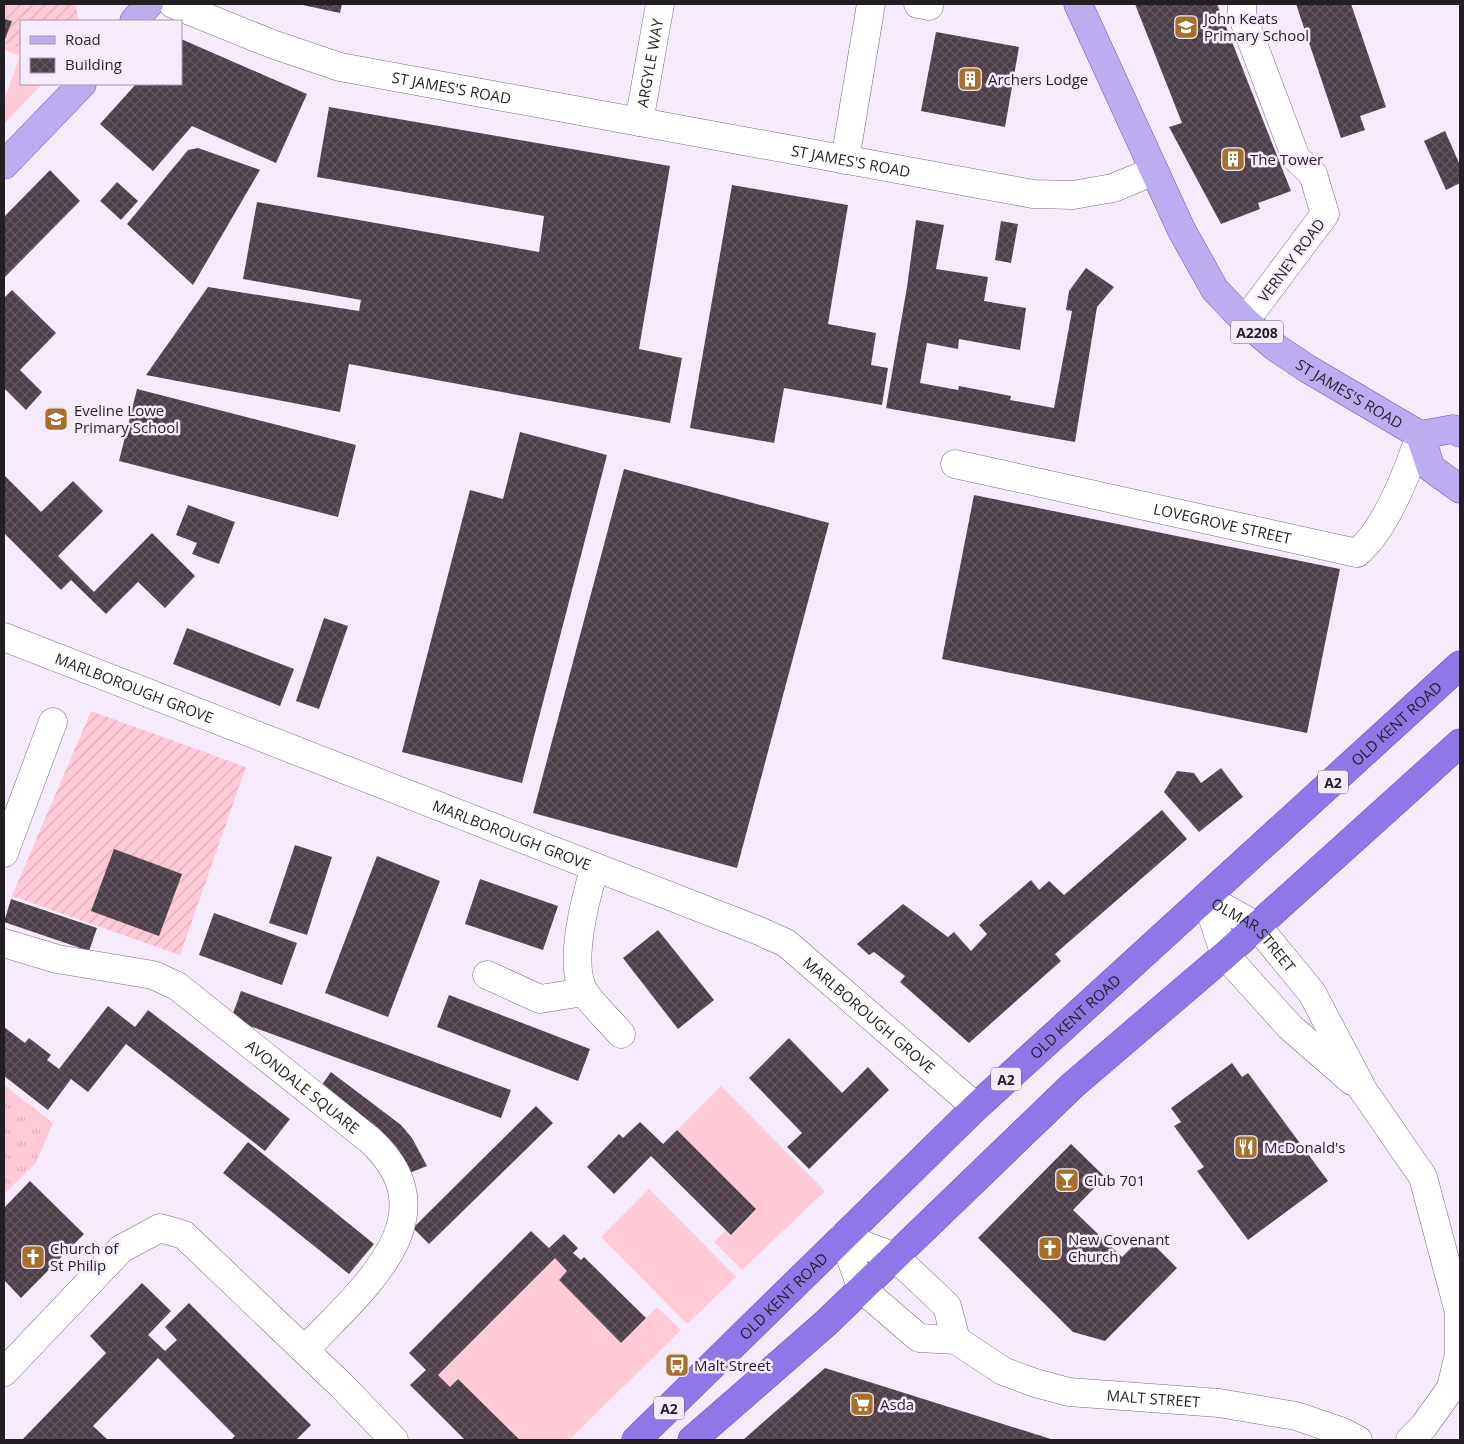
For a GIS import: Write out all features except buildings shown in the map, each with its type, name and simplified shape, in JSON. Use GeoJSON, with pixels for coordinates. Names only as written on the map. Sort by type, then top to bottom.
{"type":"FeatureCollection","features":[{"type":"Feature","properties":{"kind":"highway","name":"OLD KENT ROAD"},"geometry":{"type":"LineString","coordinates":[[636,1440],[976,1107],[1073,1016],[1206,898],[1460,666]]}},
{"type":"Feature","properties":{"kind":"highway","name":"A2"},"geometry":{"type":"LineString","coordinates":[[692,1440],[862,1289],[1073,1085],[1257,926],[1460,743]]}},
{"type":"Feature","properties":{"kind":"main road"},"geometry":{"type":"LineString","coordinates":[[135,20],[149,4]]}},
{"type":"Feature","properties":{"kind":"main road","name":"A2208"},"geometry":{"type":"LineString","coordinates":[[1078,4],[1154,171]]}},
{"type":"Feature","properties":{"kind":"main road"},"geometry":{"type":"LineString","coordinates":[[4,165],[81,85]]}},
{"type":"Feature","properties":{"kind":"main road","name":"ST JAMES'S ROAD"},"geometry":{"type":"LineString","coordinates":[[1154,171],[1181,229],[1215,290],[1245,321],[1275,347],[1420,436],[1431,468],[1460,488]]}},
{"type":"Feature","properties":{"kind":"main road","name":"ST JAMES'S ROAD"},"geometry":{"type":"LineString","coordinates":[[1420,436],[1454,429],[1460,433]]}},
{"type":"Feature","properties":{"kind":"street","name":"ST JAMES'S ROAD"},"geometry":{"type":"LineString","coordinates":[[173,4],[272,44],[340,67],[1034,194],[1073,195],[1113,188],[1154,171]]}},
{"type":"Feature","properties":{"kind":"street","name":"ARGYLE WAY"},"geometry":{"type":"LineString","coordinates":[[639,122],[660,4]]}},
{"type":"Feature","properties":{"kind":"street"},"geometry":{"type":"LineString","coordinates":[[845,160],[870,4]]}},
{"type":"Feature","properties":{"kind":"street","name":"VERNEY ROAD"},"geometry":{"type":"LineString","coordinates":[[1242,4],[1242,15],[1296,158],[1313,174],[1325,214],[1245,321]]}},
{"type":"Feature","properties":{"kind":"street","name":"LOVEGROVE STREET"},"geometry":{"type":"LineString","coordinates":[[955,464],[1357,553],[1371,541],[1408,470],[1420,436]]}},
{"type":"Feature","properties":{"kind":"street","name":"MARLBOROUGH GROVE"},"geometry":{"type":"LineString","coordinates":[[4,637],[757,930],[786,943],[976,1107]]}},
{"type":"Feature","properties":{"kind":"street"},"geometry":{"type":"LineString","coordinates":[[4,853],[53,722]]}},
{"type":"Feature","properties":{"kind":"street"},"geometry":{"type":"LineString","coordinates":[[595,867],[580,924],[578,963],[584,992],[621,1034]]}},
{"type":"Feature","properties":{"kind":"street","name":"OLMAR STREET"},"geometry":{"type":"LineString","coordinates":[[1206,898],[1257,926],[1318,1002],[1363,1090],[1423,1177],[1459,1312],[1459,1354],[1451,1388],[1424,1426],[1410,1440]]}},
{"type":"Feature","properties":{"kind":"street","name":"OLMAR STREET"},"geometry":{"type":"LineString","coordinates":[[1206,898],[1225,954],[1290,1027],[1363,1090]]}},
{"type":"Feature","properties":{"kind":"street","name":"AVONDALE SQUARE"},"geometry":{"type":"LineString","coordinates":[[4,943],[57,959],[153,975],[177,986],[370,1140],[389,1162],[403,1194],[404,1212],[397,1242],[379,1270],[305,1350]]}},
{"type":"Feature","properties":{"kind":"street"},"geometry":{"type":"LineString","coordinates":[[487,975],[540,998],[584,992]]}},
{"type":"Feature","properties":{"kind":"street"},"geometry":{"type":"LineString","coordinates":[[4,1372],[121,1249],[160,1228],[184,1235],[305,1350],[394,1440]]}},
{"type":"Feature","properties":{"kind":"street"},"geometry":{"type":"LineString","coordinates":[[843,1236],[895,1257],[947,1306],[956,1340],[919,1338],[862,1289],[843,1236]]}},
{"type":"Feature","properties":{"kind":"street","name":"MALT STREET"},"geometry":{"type":"LineString","coordinates":[[956,1340],[1003,1371],[1044,1386],[1069,1392],[1104,1396],[1219,1403],[1296,1416],[1343,1432],[1358,1440]]}},
{"type":"Feature","properties":{"kind":"green space"},"geometry":{"type":"Polygon","coordinates":[[[4,4],[75,4],[79,20],[20,20],[20,49],[4,43],[11,22],[4,19],[4,4]]]}},
{"type":"Feature","properties":{"kind":"green space"},"geometry":{"type":"Polygon","coordinates":[[[4,43],[20,49],[20,56],[4,50],[4,43]]]}},
{"type":"Feature","properties":{"kind":"green space"},"geometry":{"type":"Polygon","coordinates":[[[20,56],[20,85],[41,85],[4,124],[4,100],[20,56]]]}},
{"type":"Feature","properties":{"kind":"green space"},"geometry":{"type":"Polygon","coordinates":[[[91,711],[246,767],[180,955],[12,896],[91,711]]]}},
{"type":"Feature","properties":{"kind":"green space"},"geometry":{"type":"Polygon","coordinates":[[[4,1085],[53,1123],[36,1163],[4,1194],[4,1085]]]}},
{"type":"Feature","properties":{"kind":"green space"},"geometry":{"type":"Polygon","coordinates":[[[721,1086],[825,1191],[742,1270],[714,1242],[726,1230],[731,1235],[756,1209],[677,1130],[721,1086]]]}},
{"type":"Feature","properties":{"kind":"green space"},"geometry":{"type":"Polygon","coordinates":[[[649,1189],[736,1277],[687,1324],[601,1237],[649,1189]]]}},
{"type":"Feature","properties":{"kind":"green space"},"geometry":{"type":"Polygon","coordinates":[[[555,1258],[567,1271],[559,1280],[621,1343],[657,1307],[681,1330],[569,1440],[520,1440],[458,1379],[450,1387],[438,1375],[555,1258]]]}},
{"type":"Feature","properties":{"kind":"place","name":"John Keats Primary School"},"geometry":{"type":"Point","coordinates":[1186,27]}},
{"type":"Feature","properties":{"kind":"place","name":"Archers Lodge"},"geometry":{"type":"Point","coordinates":[970,79]}},
{"type":"Feature","properties":{"kind":"place","name":"The Tower"},"geometry":{"type":"Point","coordinates":[1233,159]}},
{"type":"Feature","properties":{"kind":"place","name":"Eveline Lowe Primary School"},"geometry":{"type":"Point","coordinates":[56,419]}},
{"type":"Feature","properties":{"kind":"place","name":"McDonald's"},"geometry":{"type":"Point","coordinates":[1246,1147]}},
{"type":"Feature","properties":{"kind":"place","name":"Club 701"},"geometry":{"type":"Point","coordinates":[1067,1180]}},
{"type":"Feature","properties":{"kind":"place","name":"New Covenant Church"},"geometry":{"type":"Point","coordinates":[1050,1248]}},
{"type":"Feature","properties":{"kind":"place","name":"Church of St Philip"},"geometry":{"type":"Point","coordinates":[33,1257]}},
{"type":"Feature","properties":{"kind":"place","name":"Malt Street"},"geometry":{"type":"Point","coordinates":[677,1365]}},
{"type":"Feature","properties":{"kind":"place","name":"Asda"},"geometry":{"type":"Point","coordinates":[862,1404]}}]}
